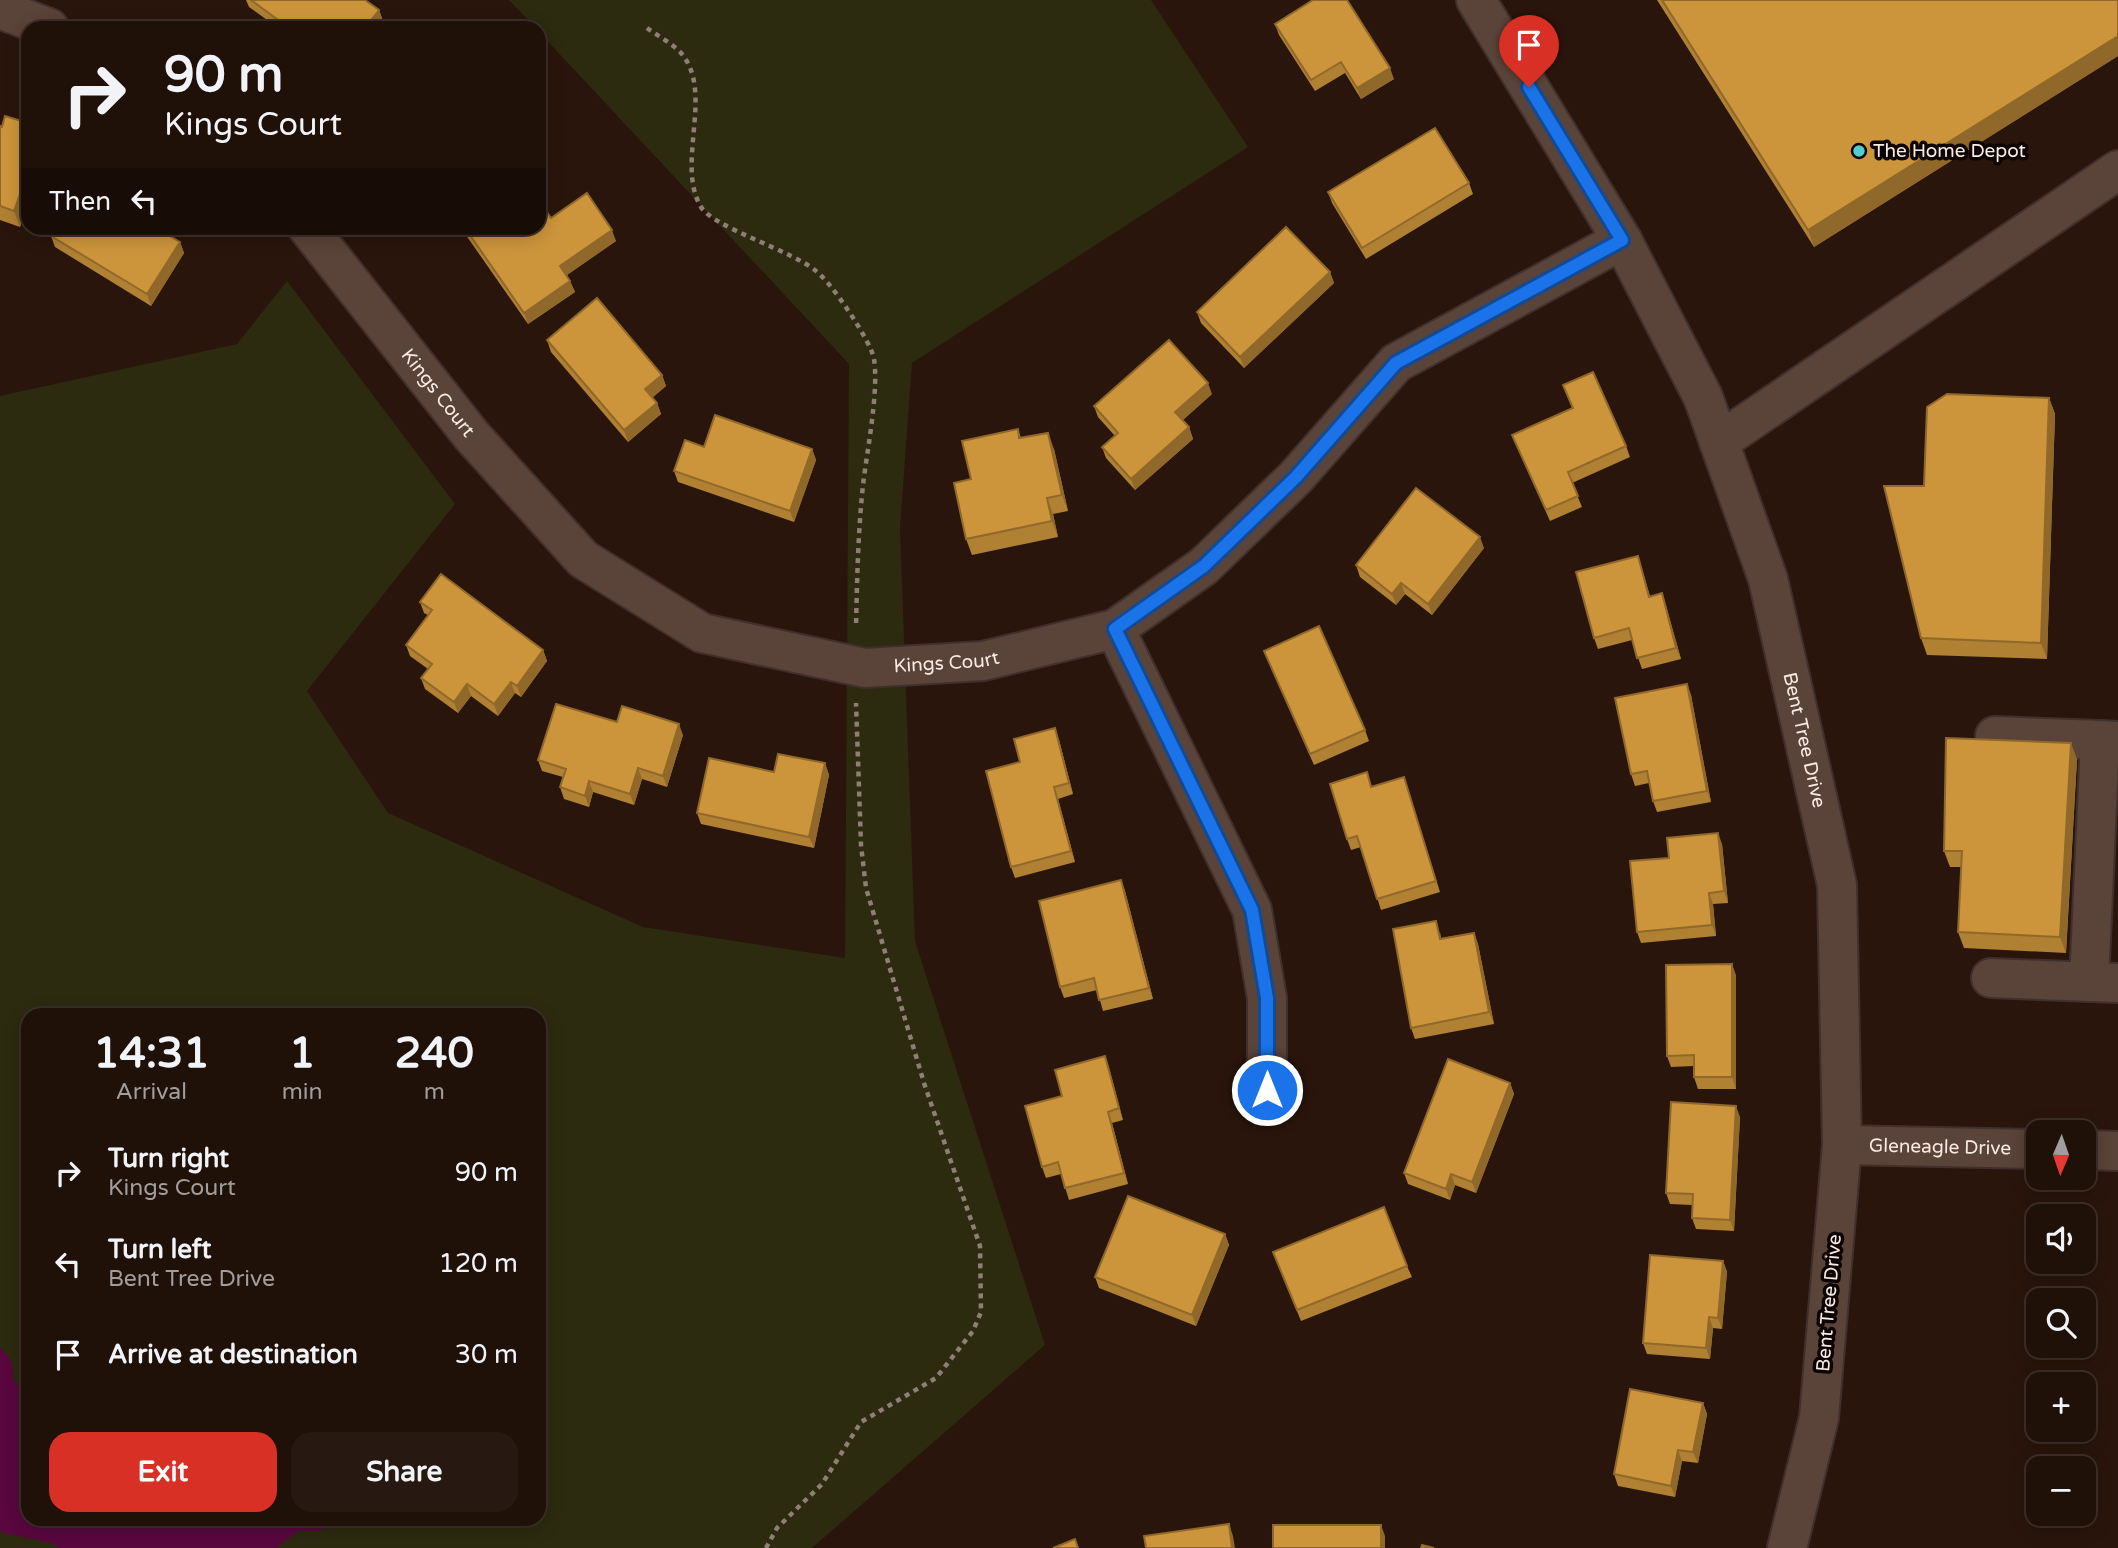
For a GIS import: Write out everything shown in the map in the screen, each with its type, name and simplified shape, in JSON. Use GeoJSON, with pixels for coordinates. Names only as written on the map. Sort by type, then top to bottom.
{"type":"FeatureCollection","features":[{"type":"Feature","properties":{"kind":"street","name":"Bent Tree Drive"},"geometry":{"type":"LineString","coordinates":[[1476,0],[1622,240],[1703,397],[1768,579],[1837,885],[1842,1145],[1819,1418],[1787,1548]]}},
{"type":"Feature","properties":{"kind":"street"},"geometry":{"type":"LineString","coordinates":[[0,9],[31,21]]}},
{"type":"Feature","properties":{"kind":"street"},"geometry":{"type":"LineString","coordinates":[[1719,442],[2118,170]]}},
{"type":"Feature","properties":{"kind":"street","name":"Kings Court"},"geometry":{"type":"LineString","coordinates":[[314,235],[472,436],[583,559],[702,633],[865,668],[983,661],[1115,629],[1204,566],[1296,477],[1396,363],[1622,240]]}},
{"type":"Feature","properties":{"kind":"street"},"geometry":{"type":"LineString","coordinates":[[1115,629],[1252,910],[1267,998],[1267,1090]]}},
{"type":"Feature","properties":{"kind":"street"},"geometry":{"type":"LineString","coordinates":[[1991,978],[2103,983],[2109,741],[1995,736]]}},
{"type":"Feature","properties":{"kind":"street","name":"Gleneagle Drive"},"geometry":{"type":"LineString","coordinates":[[1842,1145],[2026,1149]]}},
{"type":"Feature","properties":{"kind":"street"},"geometry":{"type":"LineString","coordinates":[[2096,1150],[2118,1151]]}},
{"type":"Feature","properties":{"kind":"path"},"geometry":{"type":"LineString","coordinates":[[647,28],[681,53],[693,75],[695,112],[691,175],[702,208],[719,222],[799,258],[819,273],[861,329],[874,357],[874,391],[858,528],[855,665],[861,845],[866,888],[924,1083],[980,1246],[981,1312],[973,1331],[936,1378],[861,1422],[822,1484],[777,1528],[766,1548]]}},
{"type":"Feature","properties":{"kind":"shaded area"},"geometry":{"type":"Polygon","coordinates":[[[509,0],[1151,0],[1248,147],[912,363],[900,528],[915,941],[1045,1345],[812,1548],[0,1548],[0,396],[237,344],[287,281],[455,504],[307,691],[388,813],[643,927],[845,958],[849,364],[546,39],[546,21],[529,21],[509,0]]]}},
{"type":"Feature","properties":{"kind":"shaded area"},"geometry":{"type":"Polygon","coordinates":[[[0,1347],[11,1362],[13,1378],[21,1386],[21,1526],[324,1526],[321,1531],[298,1531],[276,1548],[59,1548],[52,1543],[3,1533],[0,1530],[0,1347]]]}},
{"type":"Feature","properties":{"kind":"building"},"geometry":{"type":"Polygon","coordinates":[[[251,0],[365,0],[379,10],[370,21],[280,21],[251,0]]]}},
{"type":"Feature","properties":{"kind":"building"},"geometry":{"type":"Polygon","coordinates":[[[1313,0],[1347,0],[1390,68],[1357,88],[1341,62],[1311,80],[1275,24],[1313,0]]]}},
{"type":"Feature","properties":{"kind":"building","name":"The Home Depot"},"geometry":{"type":"Polygon","coordinates":[[[1662,0],[2118,0],[2118,36],[1808,230],[1662,0]]]}},
{"type":"Feature","properties":{"kind":"building"},"geometry":{"type":"Polygon","coordinates":[[[5,116],[21,121],[21,191],[14,211],[0,206],[0,126],[2,127],[5,116]]]}},
{"type":"Feature","properties":{"kind":"building"},"geometry":{"type":"Polygon","coordinates":[[[1435,128],[1469,183],[1362,248],[1328,192],[1435,128]]]}},
{"type":"Feature","properties":{"kind":"building"},"geometry":{"type":"Polygon","coordinates":[[[587,193],[612,230],[560,266],[570,281],[524,313],[470,235],[546,235],[546,211],[551,218],[587,193]]]}},
{"type":"Feature","properties":{"kind":"building"},"geometry":{"type":"Polygon","coordinates":[[[1286,227],[1330,272],[1240,357],[1197,312],[1286,227]]]}},
{"type":"Feature","properties":{"kind":"building"},"geometry":{"type":"Polygon","coordinates":[[[168,235],[180,242],[147,294],[51,236],[168,235]]]}},
{"type":"Feature","properties":{"kind":"building"},"geometry":{"type":"Polygon","coordinates":[[[597,298],[662,375],[645,389],[657,403],[624,430],[547,340],[597,298]]]}},
{"type":"Feature","properties":{"kind":"building"},"geometry":{"type":"Polygon","coordinates":[[[1169,340],[1208,383],[1175,412],[1189,427],[1131,479],[1102,447],[1118,433],[1094,406],[1169,340]]]}},
{"type":"Feature","properties":{"kind":"building"},"geometry":{"type":"Polygon","coordinates":[[[1593,372],[1626,446],[1568,472],[1578,496],[1546,510],[1512,435],[1573,408],[1563,385],[1593,372]]]}},
{"type":"Feature","properties":{"kind":"building"},"geometry":{"type":"Polygon","coordinates":[[[1947,394],[2049,398],[2041,643],[1921,638],[1884,486],[1924,486],[1927,407],[1947,394]]]}},
{"type":"Feature","properties":{"kind":"building"},"geometry":{"type":"Polygon","coordinates":[[[715,415],[812,449],[790,511],[674,471],[685,440],[704,447],[715,415]]]}},
{"type":"Feature","properties":{"kind":"building"},"geometry":{"type":"Polygon","coordinates":[[[1018,429],[1019,438],[1048,433],[1062,495],[1047,498],[1052,521],[966,539],[954,483],[971,479],[962,441],[1018,429]]]}},
{"type":"Feature","properties":{"kind":"building"},"geometry":{"type":"Polygon","coordinates":[[[1416,488],[1480,537],[1428,604],[1401,583],[1392,594],[1356,565],[1416,488]]]}},
{"type":"Feature","properties":{"kind":"building"},"geometry":{"type":"Polygon","coordinates":[[[1638,556],[1649,597],[1662,593],[1676,648],[1637,658],[1629,628],[1594,638],[1576,572],[1638,556]]]}},
{"type":"Feature","properties":{"kind":"building"},"geometry":{"type":"Polygon","coordinates":[[[441,574],[543,650],[517,686],[511,682],[494,704],[467,684],[454,702],[421,678],[432,664],[406,645],[432,610],[420,602],[441,574]]]}},
{"type":"Feature","properties":{"kind":"building"},"geometry":{"type":"Polygon","coordinates":[[[1319,626],[1365,730],[1310,754],[1264,651],[1319,626]]]}},
{"type":"Feature","properties":{"kind":"building"},"geometry":{"type":"Polygon","coordinates":[[[1687,684],[1707,791],[1653,801],[1647,771],[1631,774],[1615,698],[1687,684]]]}},
{"type":"Feature","properties":{"kind":"building"},"geometry":{"type":"Polygon","coordinates":[[[556,704],[617,722],[622,706],[679,724],[663,776],[638,768],[630,794],[589,781],[585,796],[560,787],[566,769],[538,760],[556,704]]]}},
{"type":"Feature","properties":{"kind":"building"},"geometry":{"type":"Polygon","coordinates":[[[1055,728],[1069,783],[1054,787],[1071,851],[1011,867],[986,771],[1020,762],[1014,739],[1055,728]]]}},
{"type":"Feature","properties":{"kind":"building"},"geometry":{"type":"Polygon","coordinates":[[[1946,738],[2071,743],[2060,937],[1958,932],[1962,851],[1944,851],[1946,738]]]}},
{"type":"Feature","properties":{"kind":"building"},"geometry":{"type":"Polygon","coordinates":[[[778,754],[825,763],[809,837],[697,813],[709,758],[774,772],[778,754]]]}},
{"type":"Feature","properties":{"kind":"building"},"geometry":{"type":"Polygon","coordinates":[[[1367,772],[1371,787],[1404,777],[1436,881],[1377,899],[1357,836],[1347,839],[1330,784],[1367,772]]]}},
{"type":"Feature","properties":{"kind":"building"},"geometry":{"type":"Polygon","coordinates":[[[1718,833],[1724,891],[1709,893],[1712,925],[1637,932],[1630,861],[1669,858],[1667,838],[1718,833]]]}},
{"type":"Feature","properties":{"kind":"building"},"geometry":{"type":"Polygon","coordinates":[[[1121,880],[1149,988],[1099,1000],[1094,978],[1060,987],[1039,901],[1121,880]]]}},
{"type":"Feature","properties":{"kind":"building"},"geometry":{"type":"Polygon","coordinates":[[[1436,921],[1440,939],[1474,933],[1489,1012],[1411,1028],[1393,929],[1436,921]]]}},
{"type":"Feature","properties":{"kind":"building"},"geometry":{"type":"Polygon","coordinates":[[[1732,964],[1732,1077],[1694,1077],[1694,1055],[1667,1056],[1666,965],[1732,964]]]}},
{"type":"Feature","properties":{"kind":"building"},"geometry":{"type":"Polygon","coordinates":[[[1105,1056],[1119,1108],[1108,1112],[1124,1173],[1065,1188],[1058,1162],[1042,1167],[1025,1106],[1062,1096],[1055,1070],[1105,1056]]]}},
{"type":"Feature","properties":{"kind":"building"},"geometry":{"type":"Polygon","coordinates":[[[1448,1059],[1510,1083],[1472,1182],[1451,1174],[1446,1189],[1404,1173],[1448,1059]]]}},
{"type":"Feature","properties":{"kind":"building"},"geometry":{"type":"Polygon","coordinates":[[[1671,1102],[1736,1106],[1730,1220],[1692,1218],[1693,1194],[1666,1193],[1671,1102]]]}},
{"type":"Feature","properties":{"kind":"building"},"geometry":{"type":"Polygon","coordinates":[[[1128,1196],[1225,1234],[1192,1315],[1095,1277],[1128,1196]]]}},
{"type":"Feature","properties":{"kind":"building"},"geometry":{"type":"Polygon","coordinates":[[[1384,1207],[1407,1266],[1297,1310],[1273,1252],[1384,1207]]]}},
{"type":"Feature","properties":{"kind":"building"},"geometry":{"type":"Polygon","coordinates":[[[1650,1255],[1723,1261],[1718,1318],[1709,1317],[1706,1348],[1643,1343],[1650,1255]]]}},
{"type":"Feature","properties":{"kind":"building"},"geometry":{"type":"Polygon","coordinates":[[[1630,1389],[1703,1403],[1693,1452],[1678,1450],[1671,1486],[1614,1474],[1630,1389]]]}},
{"type":"Feature","properties":{"kind":"building"},"geometry":{"type":"Polygon","coordinates":[[[1229,1524],[1232,1548],[1146,1548],[1144,1536],[1229,1524]]]}},
{"type":"Feature","properties":{"kind":"building"},"geometry":{"type":"Polygon","coordinates":[[[1273,1525],[1381,1525],[1381,1548],[1273,1548],[1273,1525]]]}},
{"type":"Feature","properties":{"kind":"building"},"geometry":{"type":"Polygon","coordinates":[[[1075,1539],[1078,1548],[1053,1548],[1075,1539]]]}},
{"type":"Feature","properties":{"kind":"place","name":"The Home Depot"},"geometry":{"type":"Point","coordinates":[1859,151]}},
{"type":"Feature","properties":{"kind":"route"},"geometry":{"type":"LineString","coordinates":[[1267,1090],[1267,998],[1252,910],[1115,629],[1204,566],[1296,477],[1396,363],[1622,240],[1529,87]]}}]}
